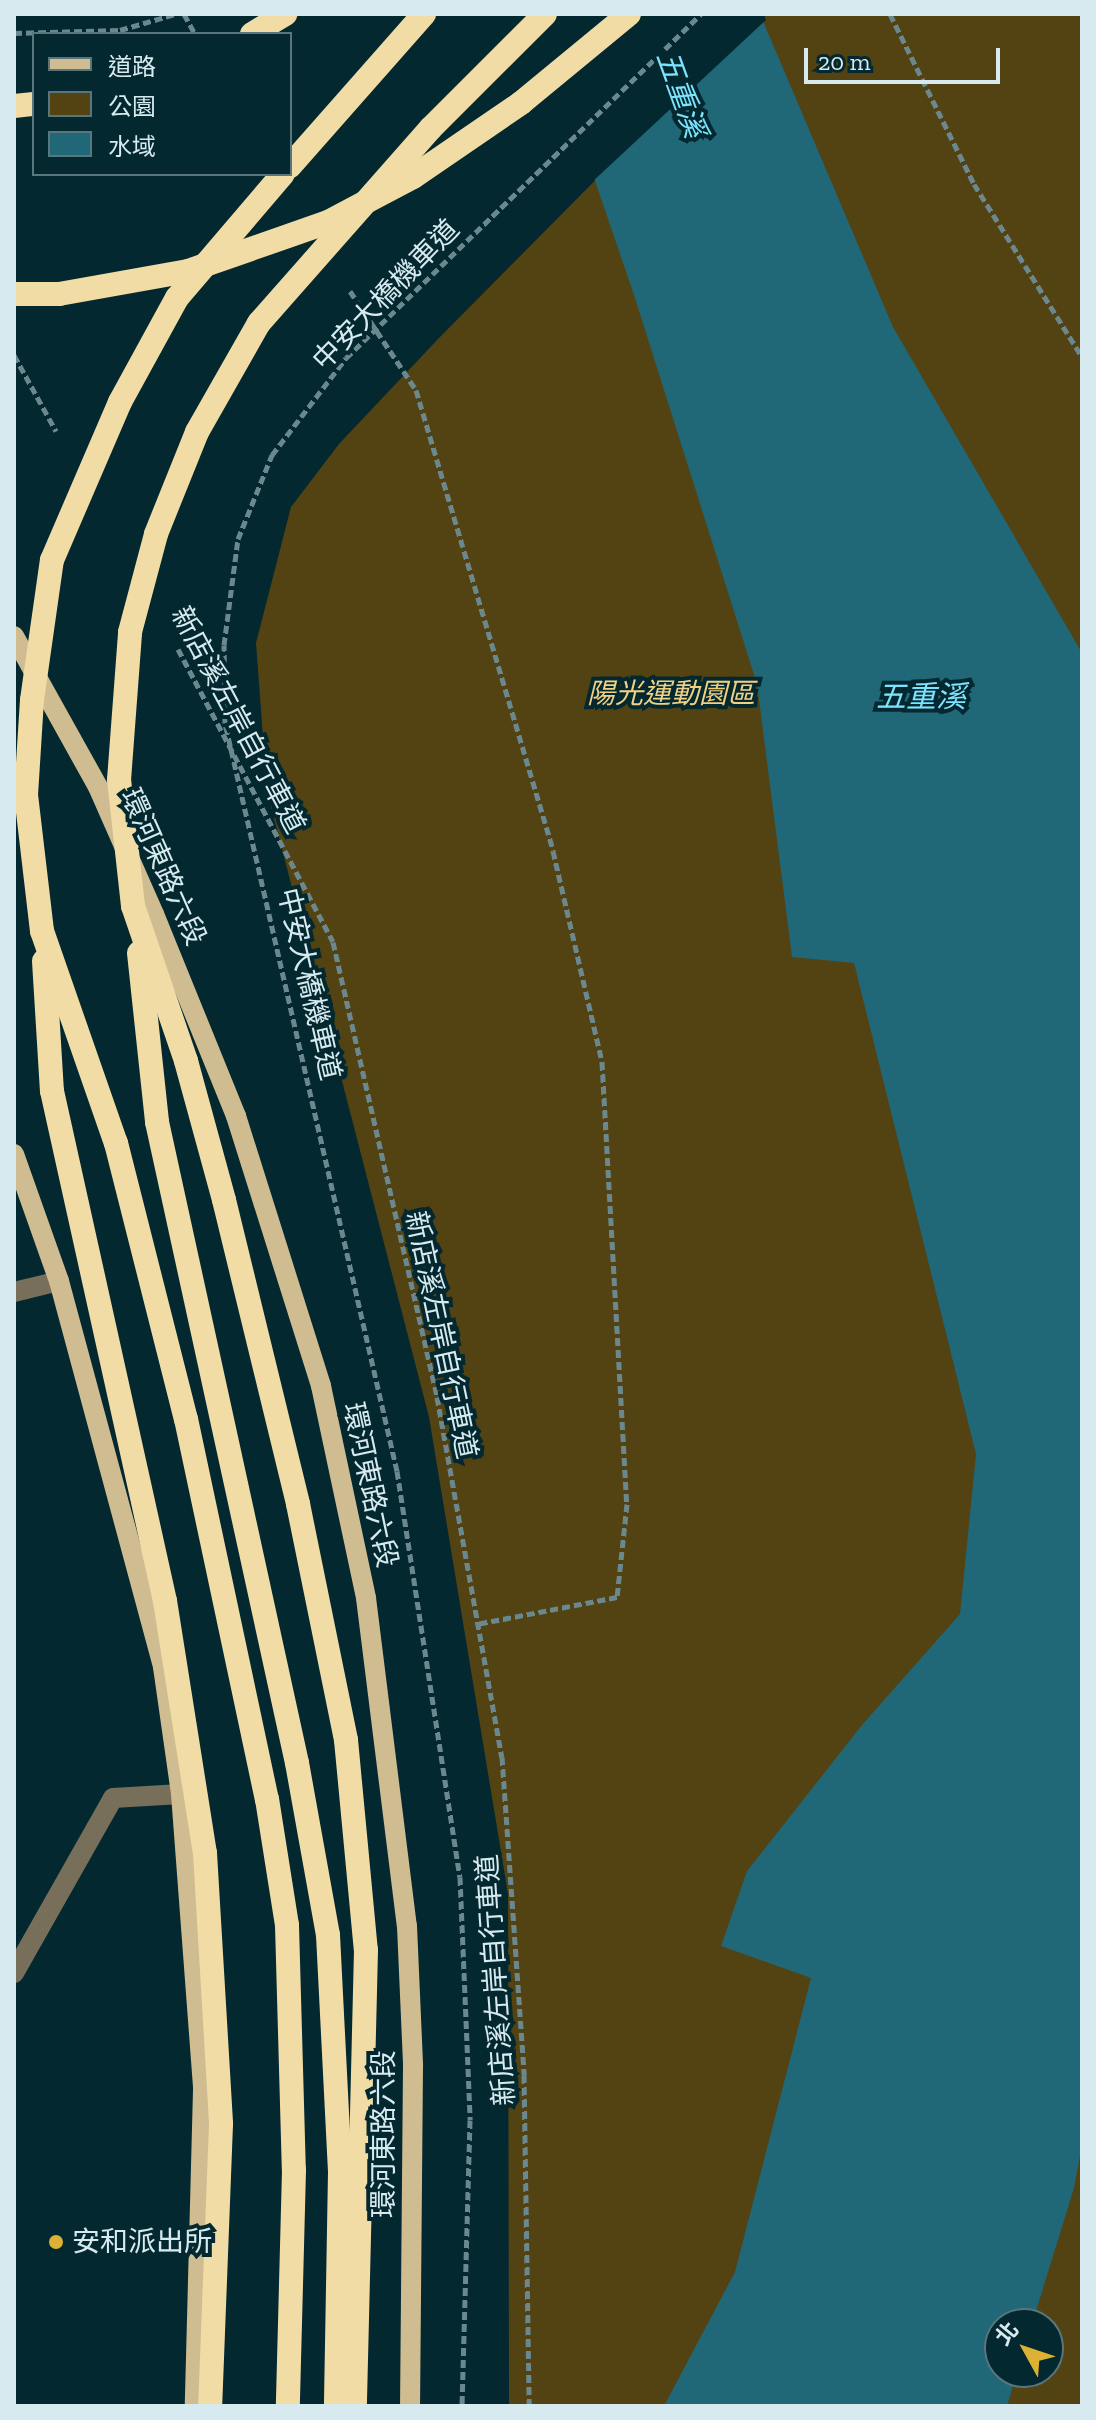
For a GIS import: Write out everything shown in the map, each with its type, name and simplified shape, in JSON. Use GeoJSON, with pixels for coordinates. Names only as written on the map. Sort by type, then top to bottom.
{"type":"FeatureCollection","features":[{"type":"Feature","properties":{"kind":"highway"},"geometry":{"type":"LineString","coordinates":[[255,32],[285,14]]}},
{"type":"Feature","properties":{"kind":"highway"},"geometry":{"type":"LineString","coordinates":[[292,164],[424,14]]}},
{"type":"Feature","properties":{"kind":"highway"},"geometry":{"type":"LineString","coordinates":[[336,2406],[340,2172],[328,1935],[294,1749],[157,1122],[119,780],[130,632],[156,534],[197,432],[259,323],[431,128],[545,14]]}},
{"type":"Feature","properties":{"kind":"highway"},"geometry":{"type":"LineString","coordinates":[[14,294],[59,294],[188,271],[328,222],[413,177],[521,103],[629,14]]}},
{"type":"Feature","properties":{"kind":"highway"},"geometry":{"type":"LineString","coordinates":[[210,2406],[221,2124],[205,1853],[165,1601],[52,1091],[42,931],[26,795],[32,700],[52,560],[120,402],[177,298],[281,176]]}},
{"type":"Feature","properties":{"kind":"highway"},"geometry":{"type":"LineString","coordinates":[[133,906],[186,1061],[224,1200],[298,1504],[346,1740],[366,1950],[355,2406]]}},
{"type":"Feature","properties":{"kind":"highway"},"geometry":{"type":"LineString","coordinates":[[42,931],[116,1143],[186,1419],[267,1799],[287,1925],[294,2170],[288,2406]]}},
{"type":"Feature","properties":{"kind":"main road","name":"環河東路六段"},"geometry":{"type":"LineString","coordinates":[[14,636],[98,787],[154,914],[236,1116],[321,1386],[366,1598],[407,1926],[413,2066],[410,2406]]}},
{"type":"Feature","properties":{"kind":"main road"},"geometry":{"type":"LineString","coordinates":[[14,1154],[59,1281],[163,1667],[181,1794],[203,2090],[195,2406]]}},
{"type":"Feature","properties":{"kind":"street"},"geometry":{"type":"LineString","coordinates":[[14,1292],[59,1281]]}},
{"type":"Feature","properties":{"kind":"street"},"geometry":{"type":"LineString","coordinates":[[14,1973],[113,1798],[181,1794]]}},
{"type":"Feature","properties":{"kind":"path"},"geometry":{"type":"LineString","coordinates":[[49,32],[120,30],[175,14]]}},
{"type":"Feature","properties":{"kind":"path"},"geometry":{"type":"LineString","coordinates":[[184,14],[194,32]]}},
{"type":"Feature","properties":{"kind":"path","name":"中安大橋機車道"},"geometry":{"type":"LineString","coordinates":[[397,1471],[225,723],[224,645],[238,539],[272,455],[346,358],[701,14]]}},
{"type":"Feature","properties":{"kind":"path"},"geometry":{"type":"LineString","coordinates":[[890,14],[974,184],[1082,357]]}},
{"type":"Feature","properties":{"kind":"path"},"geometry":{"type":"LineString","coordinates":[[340,277],[416,390],[553,851],[602,1062],[627,1504],[617,1597],[477,1624]]}},
{"type":"Feature","properties":{"kind":"path"},"geometry":{"type":"LineString","coordinates":[[14,355],[60,438]]}},
{"type":"Feature","properties":{"kind":"path","name":"新店溪左岸自行車道"},"geometry":{"type":"LineString","coordinates":[[176,646],[333,942],[437,1397],[502,1757],[523,2059],[529,2406]]}},
{"type":"Feature","properties":{"kind":"green space","name":"陽光運動園區"},"geometry":{"type":"Polygon","coordinates":[[[760,14],[1082,14],[1082,2406],[509,2406],[508,1894],[429,1417],[267,791],[256,643],[291,507],[339,444],[439,338],[760,14]]]}},
{"type":"Feature","properties":{"kind":"water","name":"五重溪"},"geometry":{"type":"Polygon","coordinates":[[[538,14],[760,14],[893,327],[1082,653],[1082,2145],[1074,2188],[1037,2308],[984,2308],[984,2388],[1012,2388],[1007,2406],[664,2406],[735,2272],[811,1978],[721,1946],[747,1871],[862,1725],[960,1614],[976,1454],[854,963],[792,957],[757,684],[634,295],[538,14]]]}},
{"type":"Feature","properties":{"kind":"pier"},"geometry":{"type":"Polygon","coordinates":[[[534,14],[764,14],[766,20],[591,183],[534,14]]]}},
{"type":"Feature","properties":{"kind":"place","name":"安和派出所"},"geometry":{"type":"Point","coordinates":[56,2242]}}]}
